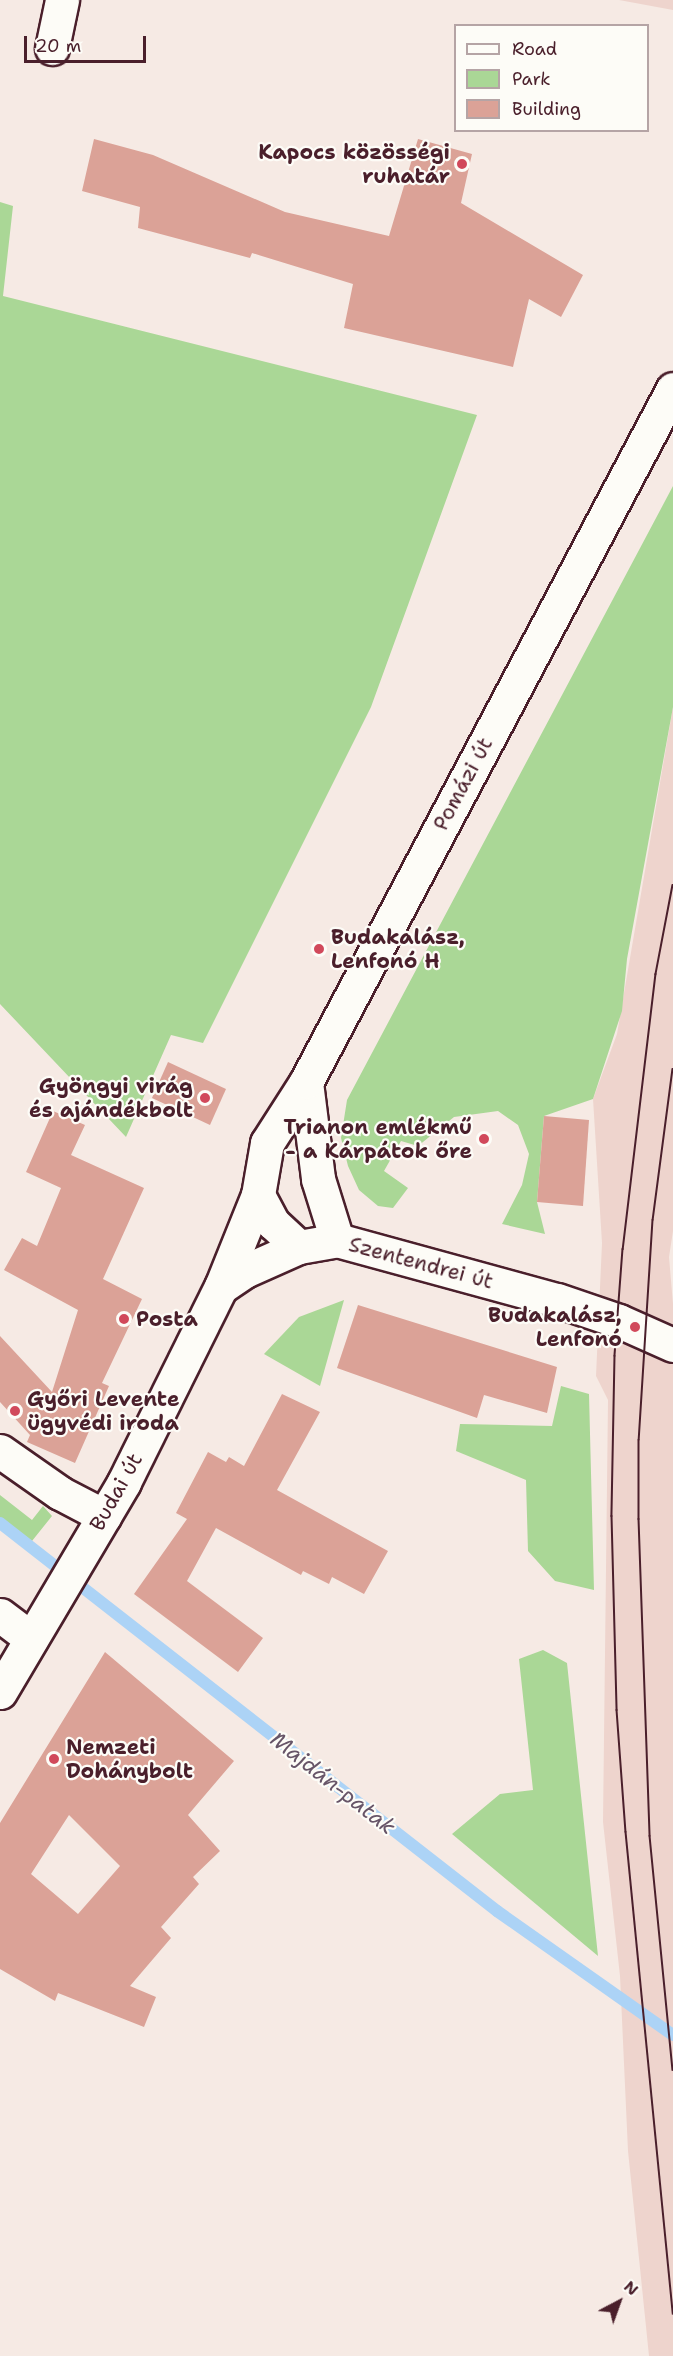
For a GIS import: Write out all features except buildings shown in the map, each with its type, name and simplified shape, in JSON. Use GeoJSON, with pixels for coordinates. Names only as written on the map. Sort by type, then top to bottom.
{"type":"FeatureCollection","features":[{"type":"Feature","properties":{"kind":"main road"},"geometry":{"type":"LineString","coordinates":[[52,48],[62,0]]}},
{"type":"Feature","properties":{"kind":"main road","name":"Pomázi út"},"geometry":{"type":"LineString","coordinates":[[258,1194],[267,1143],[306,1082],[673,389]]}},
{"type":"Feature","properties":{"kind":"main road"},"geometry":{"type":"LineString","coordinates":[[306,1082],[321,1191],[337,1240]]}},
{"type":"Feature","properties":{"kind":"main road"},"geometry":{"type":"LineString","coordinates":[[221,1287],[245,1271],[299,1247],[319,1213],[321,1191]]}},
{"type":"Feature","properties":{"kind":"main road"},"geometry":{"type":"LineString","coordinates":[[258,1194],[273,1223],[299,1247]]}},
{"type":"Feature","properties":{"kind":"main road","name":"Budai út"},"geometry":{"type":"LineString","coordinates":[[0,1692],[104,1516],[221,1287],[258,1194]]}},
{"type":"Feature","properties":{"kind":"main road","name":"Szentendrei út"},"geometry":{"type":"LineString","coordinates":[[299,1247],[337,1240],[557,1300],[618,1321],[673,1346]]}},
{"type":"Feature","properties":{"kind":"main road"},"geometry":{"type":"LineString","coordinates":[[0,1451],[60,1493],[104,1516]]}},
{"type":"Feature","properties":{"kind":"main road"},"geometry":{"type":"LineString","coordinates":[[0,1616],[31,1638]]}},
{"type":"Feature","properties":{"kind":"shaded area"},"geometry":{"type":"Polygon","coordinates":[[[619,0],[673,0],[673,10],[619,0]]]}},
{"type":"Feature","properties":{"kind":"shaded area"},"geometry":{"type":"Polygon","coordinates":[[[673,707],[673,1231],[669,1257],[673,1304],[673,2356],[649,2356],[628,2151],[620,1976],[603,1822],[608,1400],[596,1376],[602,1243],[593,1099],[617,1034],[673,707]]]}},
{"type":"Feature","properties":{"kind":"green space"},"geometry":{"type":"Polygon","coordinates":[[[0,202],[13,206],[3,296],[477,415],[371,707],[203,1043],[171,1035],[126,1137],[0,1004],[0,202]]]}},
{"type":"Feature","properties":{"kind":"green space"},"geometry":{"type":"Polygon","coordinates":[[[673,486],[673,707],[627,959],[622,1011],[593,1099],[544,1116],[537,1202],[545,1234],[502,1224],[522,1185],[529,1154],[518,1125],[498,1111],[454,1117],[418,1146],[401,1141],[384,1171],[408,1188],[393,1208],[378,1206],[359,1190],[348,1166],[341,1138],[347,1100],[673,486]]]}},
{"type":"Feature","properties":{"kind":"green space"},"geometry":{"type":"Polygon","coordinates":[[[344,1300],[320,1386],[264,1354],[299,1317],[344,1300]]]}},
{"type":"Feature","properties":{"kind":"green space"},"geometry":{"type":"Polygon","coordinates":[[[561,1386],[589,1394],[594,1590],[555,1581],[528,1551],[526,1480],[456,1451],[460,1424],[552,1426],[561,1386]]]}},
{"type":"Feature","properties":{"kind":"green space"},"geometry":{"type":"Polygon","coordinates":[[[0,1495],[32,1520],[43,1506],[52,1516],[32,1541],[0,1518],[0,1495]]]}},
{"type":"Feature","properties":{"kind":"green space"},"geometry":{"type":"Polygon","coordinates":[[[543,1650],[567,1663],[598,1956],[452,1834],[500,1794],[533,1790],[519,1659],[543,1650]]]}},
{"type":"Feature","properties":{"kind":"waterway","name":"Majdán-patak"},"geometry":{"type":"LineString","coordinates":[[0,1523],[497,1911],[673,2035]]}},
{"type":"Feature","properties":{"kind":"tram line"},"geometry":{"type":"LineString","coordinates":[[673,885],[656,974],[623,1249],[615,1356],[612,1516],[617,1710],[626,1832],[673,2314]]}},
{"type":"Feature","properties":{"kind":"tram line"},"geometry":{"type":"LineString","coordinates":[[673,1069],[653,1220],[639,1440],[639,1519],[650,1836],[673,2070]]}},
{"type":"Feature","properties":{"kind":"place","name":"Kapocs közösségi ruhatár"},"geometry":{"type":"Point","coordinates":[462,164]}},
{"type":"Feature","properties":{"kind":"place","name":"Budakalász, Lenfonó H"},"geometry":{"type":"Point","coordinates":[319,949]}},
{"type":"Feature","properties":{"kind":"place","name":"Gyöngyi virág és ajándékbolt"},"geometry":{"type":"Point","coordinates":[205,1098]}},
{"type":"Feature","properties":{"kind":"place","name":"Trianon emlékmű - a Kárpátok őre"},"geometry":{"type":"Point","coordinates":[484,1139]}},
{"type":"Feature","properties":{"kind":"place","name":"Posta"},"geometry":{"type":"Point","coordinates":[124,1319]}},
{"type":"Feature","properties":{"kind":"place","name":"Budakalász, Lenfonó"},"geometry":{"type":"Point","coordinates":[635,1327]}},
{"type":"Feature","properties":{"kind":"place","name":"Győri Levente ügyvédi iroda"},"geometry":{"type":"Point","coordinates":[15,1411]}},
{"type":"Feature","properties":{"kind":"place","name":"Nemzeti Dohánybolt"},"geometry":{"type":"Point","coordinates":[54,1759]}}]}
